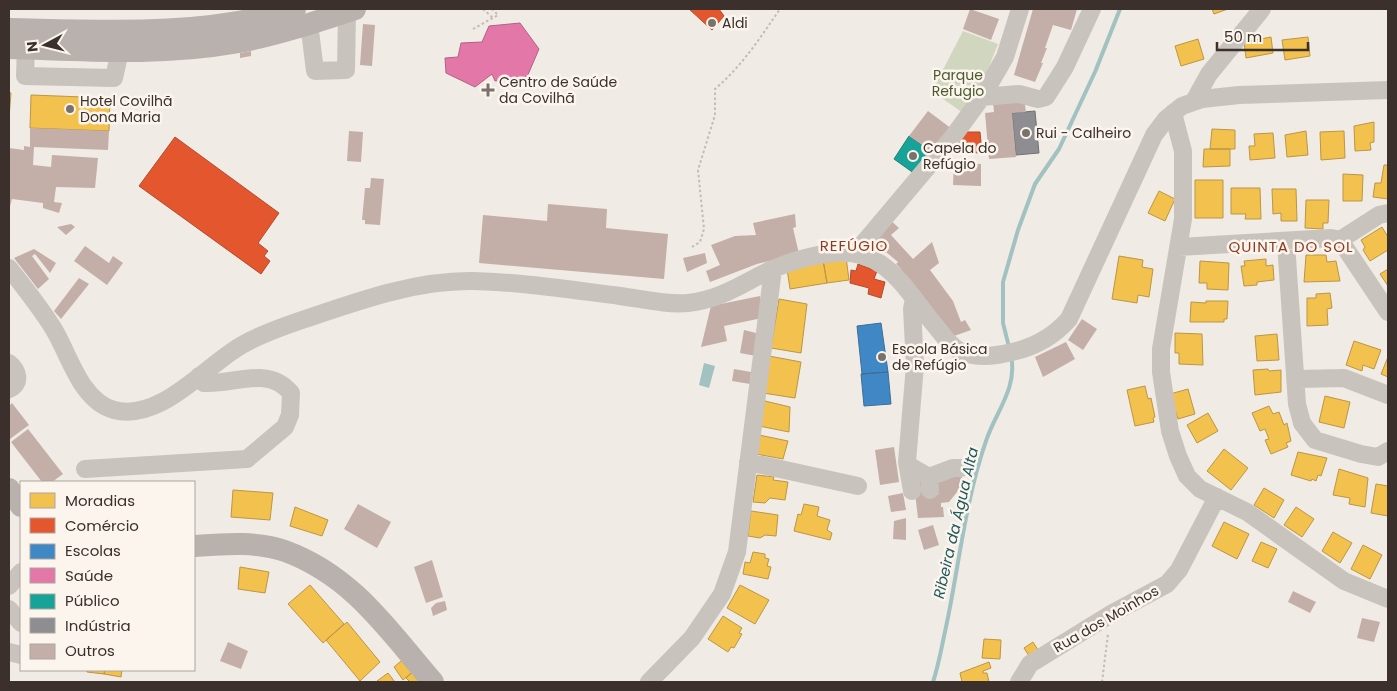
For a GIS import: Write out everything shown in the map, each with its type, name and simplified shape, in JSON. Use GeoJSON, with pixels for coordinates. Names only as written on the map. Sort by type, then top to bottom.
{"type":"FeatureCollection","features":[{"type":"Feature","properties":{"kind":"main road"},"geometry":{"type":"LineString","coordinates":[[9,28],[136,31],[193,29],[351,10]]}},
{"type":"Feature","properties":{"kind":"main road"},"geometry":{"type":"LineString","coordinates":[[17,48],[156,51],[234,43],[302,16]]}},
{"type":"Feature","properties":{"kind":"main road"},"geometry":{"type":"LineString","coordinates":[[9,489],[20,505]]}},
{"type":"Feature","properties":{"kind":"main road"},"geometry":{"type":"LineString","coordinates":[[195,546],[238,544],[284,551],[329,572],[364,600],[433,682]]}},
{"type":"Feature","properties":{"kind":"street"},"geometry":{"type":"LineString","coordinates":[[856,252],[952,138],[982,97],[1005,57],[1020,9]]}},
{"type":"Feature","properties":{"kind":"street"},"geometry":{"type":"LineString","coordinates":[[982,97],[1019,94],[1038,99],[1046,96],[1065,67],[1092,9]]}},
{"type":"Feature","properties":{"kind":"street"},"geometry":{"type":"LineString","coordinates":[[1194,102],[1209,74],[1262,9]]}},
{"type":"Feature","properties":{"kind":"street"},"geometry":{"type":"LineString","coordinates":[[302,16],[315,71],[346,70],[351,10]]}},
{"type":"Feature","properties":{"kind":"street"},"geometry":{"type":"LineString","coordinates":[[9,268],[54,329],[84,387],[104,406],[122,410],[146,408],[169,399],[242,345],[292,323],[369,298],[407,289],[471,281],[611,295],[668,304],[693,302],[722,296],[773,269],[808,257],[856,252],[880,262],[914,299],[943,335],[959,350],[975,354],[1010,353],[1055,334],[1070,319],[1154,135],[1173,113],[1182,106],[1202,99],[1239,95],[1388,90]]}},
{"type":"Feature","properties":{"kind":"street"},"geometry":{"type":"LineString","coordinates":[[1173,113],[1182,152],[1183,219],[1161,349],[1163,394],[1170,431],[1187,476],[1200,489],[1247,512],[1344,581],[1388,599]]}},
{"type":"Feature","properties":{"kind":"street"},"geometry":{"type":"LineString","coordinates":[[1340,240],[1379,215],[1388,213]]}},
{"type":"Feature","properties":{"kind":"street"},"geometry":{"type":"LineString","coordinates":[[1179,248],[1286,243],[1331,238],[1340,240],[1388,312]]}},
{"type":"Feature","properties":{"kind":"street"},"geometry":{"type":"LineString","coordinates":[[1286,243],[1297,404],[1302,423],[1314,440],[1361,454],[1378,456],[1388,451]]}},
{"type":"Feature","properties":{"kind":"street"},"geometry":{"type":"LineString","coordinates":[[649,682],[692,638],[722,594],[737,552],[773,269]]}},
{"type":"Feature","properties":{"kind":"street"},"geometry":{"type":"LineString","coordinates":[[912,491],[908,466],[915,365],[912,309],[914,299]]}},
{"type":"Feature","properties":{"kind":"street"},"geometry":{"type":"LineString","coordinates":[[9,363],[15,368],[18,375],[16,383],[9,389]]}},
{"type":"Feature","properties":{"kind":"street"},"geometry":{"type":"LineString","coordinates":[[85,469],[247,459],[285,427],[290,415],[291,393],[283,384],[274,379],[256,378],[204,383],[199,376]]}},
{"type":"Feature","properties":{"kind":"street"},"geometry":{"type":"LineString","coordinates":[[1296,379],[1344,378],[1388,395]]}},
{"type":"Feature","properties":{"kind":"street"},"geometry":{"type":"LineString","coordinates":[[748,462],[858,486]]}},
{"type":"Feature","properties":{"kind":"street"},"geometry":{"type":"LineString","coordinates":[[908,466],[929,483],[953,468],[961,468]]}},
{"type":"Feature","properties":{"kind":"street","name":"Rua dos Moinhos"},"geometry":{"type":"LineString","coordinates":[[1019,682],[1030,664],[1111,614],[1167,584],[1178,570],[1217,497]]}},
{"type":"Feature","properties":{"kind":"street"},"geometry":{"type":"LineString","coordinates":[[9,586],[20,573]]}},
{"type":"Feature","properties":{"kind":"street"},"geometry":{"type":"LineString","coordinates":[[9,609],[20,622]]}},
{"type":"Feature","properties":{"kind":"path"},"geometry":{"type":"LineString","coordinates":[[483,9],[493,18]]}},
{"type":"Feature","properties":{"kind":"path"},"geometry":{"type":"LineString","coordinates":[[473,29],[498,15],[492,9]]}},
{"type":"Feature","properties":{"kind":"path"},"geometry":{"type":"LineString","coordinates":[[692,247],[700,242],[704,229],[698,170],[715,115],[713,102],[715,89],[746,58],[780,9]]}},
{"type":"Feature","properties":{"kind":"path"},"geometry":{"type":"LineString","coordinates":[[1102,682],[1111,614]]}},
{"type":"Feature","properties":{"kind":"green space","name":"Parque Refugio"},"geometry":{"type":"Polygon","coordinates":[[[963,31],[998,44],[988,69],[963,113],[932,91],[963,31]]]}},
{"type":"Feature","properties":{"kind":"water"},"geometry":{"type":"Polygon","coordinates":[[[704,363],[715,366],[709,388],[699,385],[704,363]]]}},
{"type":"Feature","properties":{"kind":"building: Moradias"},"geometry":{"type":"Polygon","coordinates":[[[1212,9],[1228,9],[1214,14],[1212,9]]]}},
{"type":"Feature","properties":{"kind":"building: Moradias"},"geometry":{"type":"Polygon","coordinates":[[[1271,37],[1273,53],[1246,58],[1244,42],[1271,37]]]}},
{"type":"Feature","properties":{"kind":"building: Moradias"},"geometry":{"type":"Polygon","coordinates":[[[1308,37],[1310,56],[1285,60],[1282,40],[1308,37]]]}},
{"type":"Feature","properties":{"kind":"building: Moradias"},"geometry":{"type":"Polygon","coordinates":[[[1198,39],[1204,59],[1181,66],[1175,46],[1198,39]]]}},
{"type":"Feature","properties":{"kind":"building: Moradias"},"geometry":{"type":"Polygon","coordinates":[[[9,92],[11,93],[9,118],[9,92]]]}},
{"type":"Feature","properties":{"kind":"building: Moradias","name":"Hotel Covilhã Dona Maria"},"geometry":{"type":"Polygon","coordinates":[[[31,95],[110,98],[109,131],[30,128],[31,95]]]}},
{"type":"Feature","properties":{"kind":"building: Moradias"},"geometry":{"type":"Polygon","coordinates":[[[1374,122],[1374,142],[1370,143],[1371,150],[1355,151],[1354,126],[1374,122]]]}},
{"type":"Feature","properties":{"kind":"building: Moradias"},"geometry":{"type":"Polygon","coordinates":[[[1212,129],[1235,130],[1235,149],[1210,149],[1212,129]]]}},
{"type":"Feature","properties":{"kind":"building: Moradias"},"geometry":{"type":"Polygon","coordinates":[[[1306,131],[1308,155],[1287,157],[1285,135],[1306,131]]]}},
{"type":"Feature","properties":{"kind":"building: Moradias"},"geometry":{"type":"Polygon","coordinates":[[[1344,131],[1345,158],[1321,160],[1320,132],[1344,131]]]}},
{"type":"Feature","properties":{"kind":"building: Moradias"},"geometry":{"type":"Polygon","coordinates":[[[1273,133],[1275,158],[1250,160],[1249,146],[1255,146],[1254,134],[1273,133]]]}},
{"type":"Feature","properties":{"kind":"building: Moradias"},"geometry":{"type":"Polygon","coordinates":[[[1204,149],[1230,149],[1230,166],[1203,167],[1204,149]]]}},
{"type":"Feature","properties":{"kind":"building: Moradias"},"geometry":{"type":"Polygon","coordinates":[[[1384,165],[1388,165],[1388,199],[1373,197],[1375,183],[1381,183],[1384,165]]]}},
{"type":"Feature","properties":{"kind":"building: Moradias"},"geometry":{"type":"Polygon","coordinates":[[[1343,174],[1363,175],[1362,201],[1343,201],[1343,174]]]}},
{"type":"Feature","properties":{"kind":"building: Moradias"},"geometry":{"type":"Polygon","coordinates":[[[1195,180],[1223,180],[1223,218],[1195,218],[1195,180]]]}},
{"type":"Feature","properties":{"kind":"building: Moradias"},"geometry":{"type":"Polygon","coordinates":[[[1231,188],[1260,188],[1261,219],[1245,219],[1246,214],[1231,214],[1231,188]]]}},
{"type":"Feature","properties":{"kind":"building: Moradias"},"geometry":{"type":"Polygon","coordinates":[[[1272,189],[1296,189],[1297,221],[1281,221],[1281,213],[1273,214],[1272,189]]]}},
{"type":"Feature","properties":{"kind":"building: Moradias"},"geometry":{"type":"Polygon","coordinates":[[[1159,191],[1175,199],[1165,221],[1148,213],[1159,191]]]}},
{"type":"Feature","properties":{"kind":"building: Moradias"},"geometry":{"type":"Polygon","coordinates":[[[1306,200],[1329,200],[1328,223],[1323,223],[1323,229],[1305,228],[1306,200]]]}},
{"type":"Feature","properties":{"kind":"building: Moradias"},"geometry":{"type":"Polygon","coordinates":[[[1382,227],[1388,237],[1388,250],[1370,261],[1363,250],[1365,247],[1361,240],[1382,227]]]}},
{"type":"Feature","properties":{"kind":"building: Moradias"},"geometry":{"type":"Polygon","coordinates":[[[1306,255],[1326,255],[1327,262],[1336,261],[1340,281],[1304,282],[1306,255]]]}},
{"type":"Feature","properties":{"kind":"building: Moradias"},"geometry":{"type":"Polygon","coordinates":[[[1119,256],[1143,260],[1142,267],[1153,269],[1149,297],[1138,295],[1137,303],[1112,299],[1119,256]]]}},
{"type":"Feature","properties":{"kind":"building: Moradias"},"geometry":{"type":"Polygon","coordinates":[[[846,257],[849,280],[827,283],[823,260],[846,257]]]}},
{"type":"Feature","properties":{"kind":"building: Moradias"},"geometry":{"type":"Polygon","coordinates":[[[1266,259],[1266,266],[1273,265],[1274,280],[1257,282],[1257,285],[1244,286],[1241,266],[1245,266],[1244,261],[1266,259]]]}},
{"type":"Feature","properties":{"kind":"building: Moradias"},"geometry":{"type":"Polygon","coordinates":[[[823,260],[827,283],[790,289],[787,269],[823,260]]]}},
{"type":"Feature","properties":{"kind":"building: Moradias"},"geometry":{"type":"Polygon","coordinates":[[[1200,261],[1229,263],[1228,290],[1207,289],[1207,283],[1199,283],[1200,261]]]}},
{"type":"Feature","properties":{"kind":"building: Moradias"},"geometry":{"type":"Polygon","coordinates":[[[1388,269],[1388,286],[1380,274],[1388,269]]]}},
{"type":"Feature","properties":{"kind":"building: Moradias"},"geometry":{"type":"Polygon","coordinates":[[[1330,293],[1332,308],[1327,309],[1328,325],[1307,326],[1307,298],[1316,298],[1316,294],[1330,293]]]}},
{"type":"Feature","properties":{"kind":"building: Moradias"},"geometry":{"type":"Polygon","coordinates":[[[779,299],[807,304],[801,353],[771,348],[779,299]]]}},
{"type":"Feature","properties":{"kind":"building: Moradias"},"geometry":{"type":"Polygon","coordinates":[[[1206,301],[1228,301],[1227,319],[1224,319],[1224,322],[1190,322],[1191,302],[1206,303],[1206,301]]]}},
{"type":"Feature","properties":{"kind":"building: Moradias"},"geometry":{"type":"Polygon","coordinates":[[[1175,333],[1202,334],[1203,365],[1179,364],[1179,353],[1175,353],[1175,333]]]}},
{"type":"Feature","properties":{"kind":"building: Moradias"},"geometry":{"type":"Polygon","coordinates":[[[1277,334],[1279,360],[1257,361],[1255,336],[1277,334]]]}},
{"type":"Feature","properties":{"kind":"building: Moradias"},"geometry":{"type":"Polygon","coordinates":[[[1354,341],[1381,350],[1374,369],[1363,365],[1362,371],[1346,365],[1354,341]]]}},
{"type":"Feature","properties":{"kind":"building: Moradias"},"geometry":{"type":"Polygon","coordinates":[[[769,356],[801,362],[795,398],[763,393],[769,356]]]}},
{"type":"Feature","properties":{"kind":"building: Moradias"},"geometry":{"type":"Polygon","coordinates":[[[1388,357],[1388,377],[1381,374],[1388,357]]]}},
{"type":"Feature","properties":{"kind":"building: Moradias"},"geometry":{"type":"Polygon","coordinates":[[[1268,369],[1269,371],[1281,370],[1281,392],[1255,395],[1253,370],[1268,369]]]}},
{"type":"Feature","properties":{"kind":"building: Moradias"},"geometry":{"type":"Polygon","coordinates":[[[1145,386],[1148,399],[1151,398],[1155,417],[1153,418],[1154,422],[1135,426],[1127,390],[1145,386]]]}},
{"type":"Feature","properties":{"kind":"building: Moradias"},"geometry":{"type":"Polygon","coordinates":[[[1188,389],[1195,414],[1178,419],[1170,394],[1188,389]]]}},
{"type":"Feature","properties":{"kind":"building: Moradias"},"geometry":{"type":"Polygon","coordinates":[[[1325,396],[1350,402],[1344,428],[1319,422],[1325,396]]]}},
{"type":"Feature","properties":{"kind":"building: Moradias"},"geometry":{"type":"Polygon","coordinates":[[[765,401],[790,407],[789,432],[759,426],[765,401]]]}},
{"type":"Feature","properties":{"kind":"building: Moradias"},"geometry":{"type":"Polygon","coordinates":[[[1269,406],[1273,414],[1279,412],[1284,425],[1287,423],[1291,441],[1286,443],[1288,447],[1271,454],[1265,440],[1269,439],[1265,429],[1260,431],[1252,413],[1269,406]]]}},
{"type":"Feature","properties":{"kind":"building: Moradias"},"geometry":{"type":"Polygon","coordinates":[[[1208,413],[1218,431],[1197,443],[1187,425],[1208,413]]]}},
{"type":"Feature","properties":{"kind":"building: Moradias"},"geometry":{"type":"Polygon","coordinates":[[[759,435],[788,441],[783,459],[756,454],[759,435]]]}},
{"type":"Feature","properties":{"kind":"building: Moradias"},"geometry":{"type":"Polygon","coordinates":[[[1224,449],[1248,468],[1231,490],[1207,471],[1224,449]]]}},
{"type":"Feature","properties":{"kind":"building: Moradias"},"geometry":{"type":"Polygon","coordinates":[[[1298,452],[1327,458],[1321,476],[1318,475],[1316,481],[1291,475],[1298,452]]]}},
{"type":"Feature","properties":{"kind":"building: Moradias"},"geometry":{"type":"Polygon","coordinates":[[[1339,469],[1368,478],[1365,507],[1349,504],[1350,498],[1333,495],[1339,469]]]}},
{"type":"Feature","properties":{"kind":"building: Moradias"},"geometry":{"type":"Polygon","coordinates":[[[757,475],[774,477],[773,480],[788,482],[785,500],[770,498],[765,503],[753,502],[757,475]]]}},
{"type":"Feature","properties":{"kind":"building: Moradias"},"geometry":{"type":"Polygon","coordinates":[[[1376,484],[1388,486],[1388,516],[1371,513],[1376,484]]]}},
{"type":"Feature","properties":{"kind":"building: Moradias"},"geometry":{"type":"Polygon","coordinates":[[[1264,488],[1284,500],[1274,518],[1254,505],[1264,488]]]}},
{"type":"Feature","properties":{"kind":"building: Moradias"},"geometry":{"type":"Polygon","coordinates":[[[233,490],[273,493],[270,520],[231,517],[233,490]]]}},
{"type":"Feature","properties":{"kind":"building: Moradias"},"geometry":{"type":"Polygon","coordinates":[[[804,504],[819,507],[817,516],[830,520],[827,530],[832,533],[830,540],[794,531],[798,514],[801,515],[804,504]]]}},
{"type":"Feature","properties":{"kind":"building: Moradias"},"geometry":{"type":"Polygon","coordinates":[[[295,507],[328,520],[322,536],[290,526],[295,507]]]}},
{"type":"Feature","properties":{"kind":"building: Moradias"},"geometry":{"type":"Polygon","coordinates":[[[1296,507],[1314,519],[1302,537],[1284,525],[1296,507]]]}},
{"type":"Feature","properties":{"kind":"building: Moradias"},"geometry":{"type":"Polygon","coordinates":[[[751,511],[778,515],[776,536],[765,535],[760,538],[748,536],[751,511]]]}},
{"type":"Feature","properties":{"kind":"building: Moradias"},"geometry":{"type":"Polygon","coordinates":[[[1224,522],[1249,534],[1237,559],[1212,546],[1224,522]]]}},
{"type":"Feature","properties":{"kind":"building: Moradias"},"geometry":{"type":"Polygon","coordinates":[[[1333,532],[1352,543],[1340,563],[1322,551],[1333,532]]]}},
{"type":"Feature","properties":{"kind":"building: Moradias"},"geometry":{"type":"Polygon","coordinates":[[[1261,542],[1277,549],[1268,568],[1252,561],[1261,542]]]}},
{"type":"Feature","properties":{"kind":"building: Moradias"},"geometry":{"type":"Polygon","coordinates":[[[1363,545],[1382,555],[1370,579],[1351,569],[1363,545]]]}},
{"type":"Feature","properties":{"kind":"building: Moradias"},"geometry":{"type":"Polygon","coordinates":[[[753,552],[765,554],[765,558],[769,559],[767,566],[771,567],[768,579],[743,574],[745,562],[750,563],[753,552]]]}},
{"type":"Feature","properties":{"kind":"building: Moradias"},"geometry":{"type":"Polygon","coordinates":[[[240,567],[269,572],[265,593],[238,589],[240,567]]]}},
{"type":"Feature","properties":{"kind":"building: Moradias"},"geometry":{"type":"Polygon","coordinates":[[[310,585],[344,624],[323,643],[288,604],[310,585]]]}},
{"type":"Feature","properties":{"kind":"building: Moradias"},"geometry":{"type":"Polygon","coordinates":[[[740,585],[769,600],[755,624],[727,608],[740,585]]]}},
{"type":"Feature","properties":{"kind":"building: Moradias"},"geometry":{"type":"Polygon","coordinates":[[[723,616],[742,628],[739,633],[742,634],[734,648],[731,647],[728,652],[708,639],[723,616]]]}},
{"type":"Feature","properties":{"kind":"building: Moradias"},"geometry":{"type":"Polygon","coordinates":[[[347,622],[380,662],[360,681],[326,640],[347,622]]]}},
{"type":"Feature","properties":{"kind":"building: Moradias"},"geometry":{"type":"Polygon","coordinates":[[[984,639],[1001,640],[1000,659],[982,658],[984,639]]]}},
{"type":"Feature","properties":{"kind":"building: Moradias"},"geometry":{"type":"Polygon","coordinates":[[[1033,642],[1040,653],[1031,659],[1024,648],[1033,642]]]}},
{"type":"Feature","properties":{"kind":"building: Moradias"},"geometry":{"type":"Polygon","coordinates":[[[407,656],[417,668],[403,680],[394,667],[407,656]]]}},
{"type":"Feature","properties":{"kind":"building: Moradias"},"geometry":{"type":"Polygon","coordinates":[[[989,662],[991,668],[983,671],[983,673],[987,673],[989,682],[962,682],[960,673],[989,662]]]}},
{"type":"Feature","properties":{"kind":"building: Moradias"},"geometry":{"type":"Polygon","coordinates":[[[416,669],[426,682],[410,682],[406,678],[416,669]]]}},
{"type":"Feature","properties":{"kind":"building: Moradias"},"geometry":{"type":"Polygon","coordinates":[[[87,671],[105,671],[104,674],[87,671]]]}},
{"type":"Feature","properties":{"kind":"building: Moradias"},"geometry":{"type":"Polygon","coordinates":[[[105,671],[122,671],[121,677],[104,674],[105,671]]]}},
{"type":"Feature","properties":{"kind":"building: Moradias"},"geometry":{"type":"Polygon","coordinates":[[[388,673],[395,682],[377,681],[388,673]]]}},
{"type":"Feature","properties":{"kind":"building: Comércio","name":"Aldi"},"geometry":{"type":"Polygon","coordinates":[[[689,9],[719,9],[724,16],[712,30],[689,9]]]}},
{"type":"Feature","properties":{"kind":"building: Comércio"},"geometry":{"type":"Polygon","coordinates":[[[961,132],[980,132],[982,153],[951,152],[961,132]]]}},
{"type":"Feature","properties":{"kind":"building: Comércio"},"geometry":{"type":"Polygon","coordinates":[[[175,137],[279,213],[258,243],[268,251],[264,256],[270,261],[261,274],[139,186],[175,137]]]}},
{"type":"Feature","properties":{"kind":"building: Comércio"},"geometry":{"type":"Polygon","coordinates":[[[858,264],[877,271],[874,279],[885,282],[881,298],[868,294],[869,288],[850,283],[851,270],[856,271],[858,264]]]}},
{"type":"Feature","properties":{"kind":"building: Escolas"},"geometry":{"type":"Polygon","coordinates":[[[881,323],[888,372],[862,374],[857,326],[881,323]]]}},
{"type":"Feature","properties":{"kind":"building: Escolas"},"geometry":{"type":"Polygon","coordinates":[[[888,372],[891,404],[864,406],[861,374],[888,372]]]}},
{"type":"Feature","properties":{"kind":"building: Saúde"},"geometry":{"type":"Polygon","coordinates":[[[520,23],[539,49],[527,77],[495,81],[492,74],[475,87],[446,73],[445,58],[458,57],[461,43],[482,42],[489,26],[520,23]]]}},
{"type":"Feature","properties":{"kind":"building: Público","name":"Capela do Refúgio"},"geometry":{"type":"Polygon","coordinates":[[[909,136],[932,152],[915,174],[894,159],[909,136]]]}},
{"type":"Feature","properties":{"kind":"building: Indústria","name":"Rui - Calheiro"},"geometry":{"type":"Polygon","coordinates":[[[1035,111],[1039,153],[1016,155],[1012,113],[1035,111]]]}},
{"type":"Feature","properties":{"kind":"building: Outros"},"geometry":{"type":"Polygon","coordinates":[[[970,9],[999,19],[991,40],[963,29],[970,9]]]}},
{"type":"Feature","properties":{"kind":"building: Outros"},"geometry":{"type":"Polygon","coordinates":[[[1033,9],[1077,9],[1071,30],[1053,25],[1041,63],[1043,63],[1035,82],[1014,75],[1033,9]]]}},
{"type":"Feature","properties":{"kind":"building: Outros"},"geometry":{"type":"Polygon","coordinates":[[[363,24],[375,25],[372,66],[360,65],[363,24]]]}},
{"type":"Feature","properties":{"kind":"building: Outros"},"geometry":{"type":"Polygon","coordinates":[[[251,51],[251,56],[240,58],[240,53],[251,51]]]}},
{"type":"Feature","properties":{"kind":"building: Outros"},"geometry":{"type":"Polygon","coordinates":[[[1024,98],[1026,112],[1012,113],[1016,157],[989,159],[985,113],[994,112],[993,102],[1024,98]]]}},
{"type":"Feature","properties":{"kind":"building: Outros"},"geometry":{"type":"Polygon","coordinates":[[[928,111],[952,129],[934,153],[909,136],[928,111]]]}},
{"type":"Feature","properties":{"kind":"building: Outros"},"geometry":{"type":"Polygon","coordinates":[[[30,128],[109,131],[108,150],[34,147],[33,165],[51,167],[52,155],[98,158],[95,188],[56,187],[54,202],[62,203],[59,213],[43,208],[43,203],[12,199],[9,210],[9,148],[24,150],[24,146],[30,147],[30,128]]]}},
{"type":"Feature","properties":{"kind":"building: Outros"},"geometry":{"type":"Polygon","coordinates":[[[349,131],[363,132],[361,162],[347,161],[349,131]]]}},
{"type":"Feature","properties":{"kind":"building: Outros"},"geometry":{"type":"Polygon","coordinates":[[[954,163],[981,164],[981,186],[953,185],[954,163]]]}},
{"type":"Feature","properties":{"kind":"building: Outros"},"geometry":{"type":"Polygon","coordinates":[[[371,178],[384,179],[380,225],[365,224],[365,220],[362,220],[365,188],[370,188],[371,178]]]}},
{"type":"Feature","properties":{"kind":"building: Outros"},"geometry":{"type":"Polygon","coordinates":[[[548,204],[607,209],[606,228],[668,234],[664,279],[479,263],[483,215],[547,221],[548,204]]]}},
{"type":"Feature","properties":{"kind":"building: Outros"},"geometry":{"type":"Polygon","coordinates":[[[795,214],[796,227],[793,228],[799,254],[757,264],[710,282],[706,271],[720,265],[711,245],[735,236],[756,235],[753,223],[795,214]]]}},
{"type":"Feature","properties":{"kind":"building: Outros"},"geometry":{"type":"Polygon","coordinates":[[[888,218],[899,228],[891,235],[913,259],[932,242],[939,263],[930,270],[953,301],[961,322],[965,320],[971,330],[954,336],[899,270],[901,269],[896,264],[898,262],[886,252],[879,249],[878,251],[865,245],[888,218]]]}},
{"type":"Feature","properties":{"kind":"building: Outros"},"geometry":{"type":"Polygon","coordinates":[[[71,224],[75,227],[66,235],[57,227],[71,224]]]}},
{"type":"Feature","properties":{"kind":"building: Outros"},"geometry":{"type":"Polygon","coordinates":[[[85,246],[109,263],[113,256],[123,263],[107,285],[74,261],[85,246]]]}},
{"type":"Feature","properties":{"kind":"building: Outros"},"geometry":{"type":"Polygon","coordinates":[[[34,249],[56,263],[50,273],[35,254],[32,256],[49,279],[38,289],[14,258],[34,249]]]}},
{"type":"Feature","properties":{"kind":"building: Outros"},"geometry":{"type":"Polygon","coordinates":[[[705,253],[707,263],[687,272],[683,258],[705,253]]]}},
{"type":"Feature","properties":{"kind":"building: Outros"},"geometry":{"type":"Polygon","coordinates":[[[79,278],[89,284],[61,319],[54,311],[79,278]]]}},
{"type":"Feature","properties":{"kind":"building: Outros"},"geometry":{"type":"Polygon","coordinates":[[[760,296],[762,318],[724,326],[727,341],[701,347],[711,306],[760,296]]]}},
{"type":"Feature","properties":{"kind":"building: Outros"},"geometry":{"type":"Polygon","coordinates":[[[1082,319],[1097,329],[1083,350],[1068,340],[1082,319]]]}},
{"type":"Feature","properties":{"kind":"building: Outros"},"geometry":{"type":"Polygon","coordinates":[[[744,330],[760,334],[756,356],[740,353],[744,330]]]}},
{"type":"Feature","properties":{"kind":"building: Outros"},"geometry":{"type":"Polygon","coordinates":[[[1066,342],[1075,359],[1043,377],[1035,357],[1066,342]]]}},
{"type":"Feature","properties":{"kind":"building: Outros"},"geometry":{"type":"Polygon","coordinates":[[[734,369],[751,372],[750,384],[732,381],[734,369]]]}},
{"type":"Feature","properties":{"kind":"building: Outros"},"geometry":{"type":"Polygon","coordinates":[[[12,403],[29,425],[10,439],[9,406],[12,403]]]}},
{"type":"Feature","properties":{"kind":"building: Outros"},"geometry":{"type":"Polygon","coordinates":[[[28,429],[63,474],[53,481],[41,481],[11,442],[28,429]]]}},
{"type":"Feature","properties":{"kind":"building: Outros"},"geometry":{"type":"Polygon","coordinates":[[[894,447],[899,482],[880,485],[875,450],[894,447]]]}},
{"type":"Feature","properties":{"kind":"building: Outros"},"geometry":{"type":"Polygon","coordinates":[[[949,471],[963,478],[961,487],[949,502],[941,503],[944,517],[918,518],[913,476],[926,480],[927,496],[940,494],[931,493],[931,479],[949,471]]]}},
{"type":"Feature","properties":{"kind":"building: Outros"},"geometry":{"type":"Polygon","coordinates":[[[903,493],[906,510],[891,512],[888,496],[903,493]]]}},
{"type":"Feature","properties":{"kind":"building: Outros"},"geometry":{"type":"Polygon","coordinates":[[[358,504],[391,522],[377,548],[344,529],[358,504]]]}},
{"type":"Feature","properties":{"kind":"building: Outros"},"geometry":{"type":"Polygon","coordinates":[[[906,518],[906,540],[893,539],[894,521],[906,518]]]}},
{"type":"Feature","properties":{"kind":"building: Outros"},"geometry":{"type":"Polygon","coordinates":[[[933,525],[939,545],[924,550],[918,530],[933,525]]]}},
{"type":"Feature","properties":{"kind":"building: Outros"},"geometry":{"type":"Polygon","coordinates":[[[432,560],[443,597],[426,603],[414,567],[432,560]]]}},
{"type":"Feature","properties":{"kind":"building: Outros"},"geometry":{"type":"Polygon","coordinates":[[[1293,591],[1316,602],[1310,613],[1288,602],[1293,591]]]}},
{"type":"Feature","properties":{"kind":"building: Outros"},"geometry":{"type":"Polygon","coordinates":[[[445,601],[447,610],[433,616],[431,608],[436,603],[445,601]]]}},
{"type":"Feature","properties":{"kind":"building: Outros"},"geometry":{"type":"Polygon","coordinates":[[[1362,618],[1380,622],[1374,642],[1357,638],[1362,618]]]}},
{"type":"Feature","properties":{"kind":"building: Outros"},"geometry":{"type":"Polygon","coordinates":[[[228,642],[248,651],[241,669],[220,661],[228,642]]]}},
{"type":"Feature","properties":{"kind":"waterway","name":"Ribeira da Água Alta"},"geometry":{"type":"LineString","coordinates":[[1009,347],[1003,323],[1003,282],[1018,230],[1035,184],[1059,149],[1095,72],[1120,9]]}},
{"type":"Feature","properties":{"kind":"waterway","name":"Ribeira da Água Alta"},"geometry":{"type":"LineString","coordinates":[[933,682],[951,604],[973,487],[986,441],[1009,390],[1012,368],[1011,356]]}},
{"type":"Feature","properties":{"kind":"place","name":"Aldi"},"geometry":{"type":"Point","coordinates":[712,23]}},
{"type":"Feature","properties":{"kind":"place","name":"Centro de Saúde da Covilhã"},"geometry":{"type":"Point","coordinates":[488,90]}},
{"type":"Feature","properties":{"kind":"place","name":"Hotel Covilhã Dona Maria"},"geometry":{"type":"Point","coordinates":[70,109]}},
{"type":"Feature","properties":{"kind":"place","name":"Rui - Calheiro"},"geometry":{"type":"Point","coordinates":[1026,133]}},
{"type":"Feature","properties":{"kind":"place","name":"Capela do Refúgio"},"geometry":{"type":"Point","coordinates":[913,156]}},
{"type":"Feature","properties":{"kind":"place","name":"Escola Básica de Refúgio"},"geometry":{"type":"Point","coordinates":[882,357]}},
{"type":"Feature","properties":{"kind":"district","name":"REFÚGIO"},"geometry":{"type":"Point","coordinates":[854,246]}},
{"type":"Feature","properties":{"kind":"district","name":"QUINTA DO SOL"},"geometry":{"type":"Point","coordinates":[1291,247]}}]}
